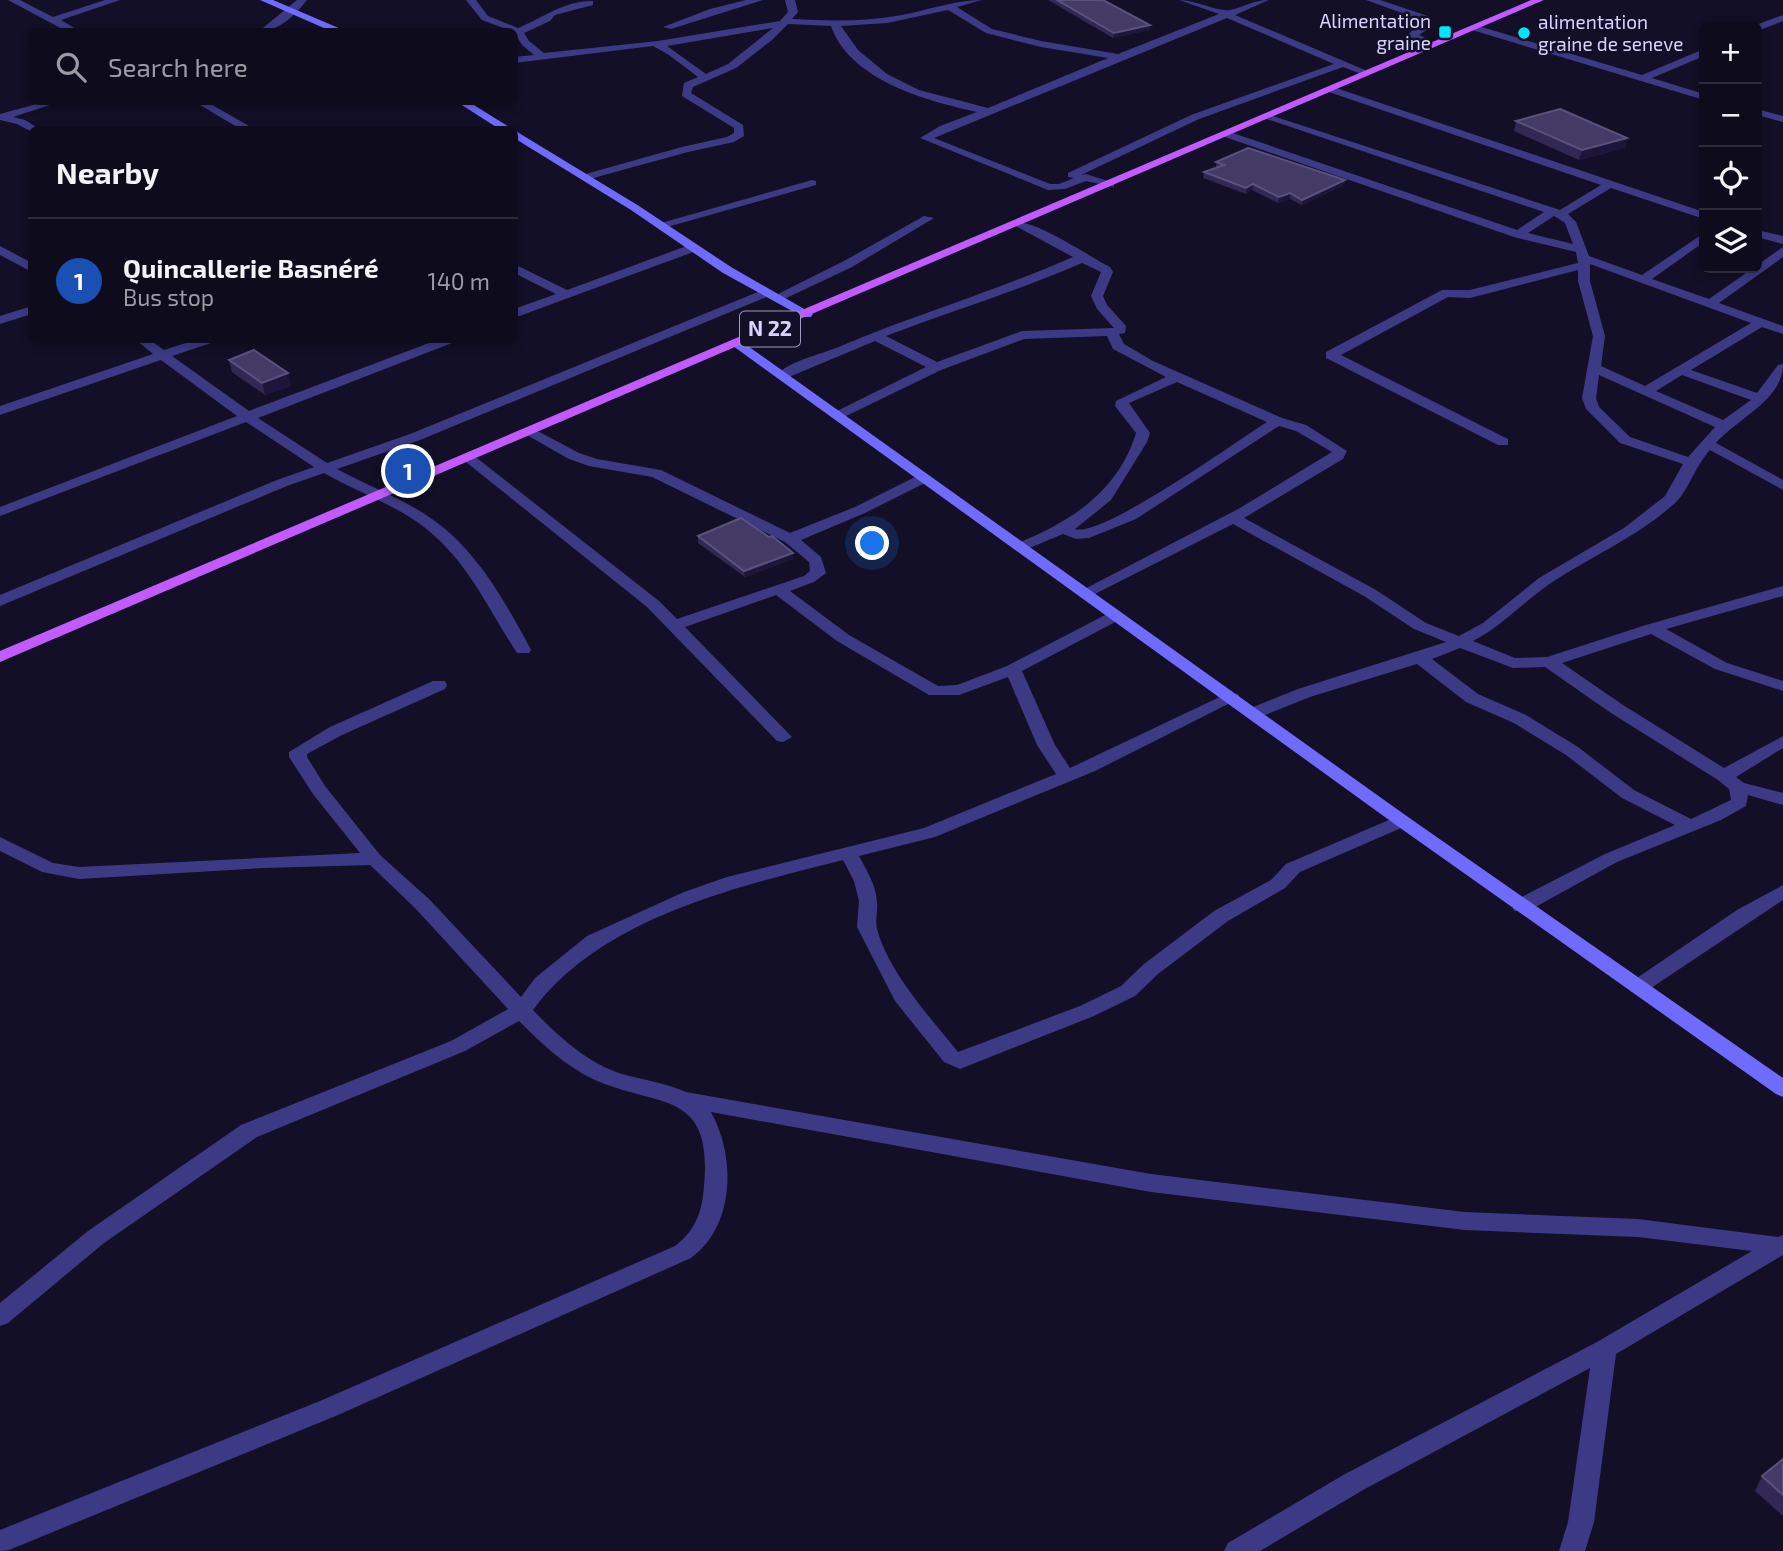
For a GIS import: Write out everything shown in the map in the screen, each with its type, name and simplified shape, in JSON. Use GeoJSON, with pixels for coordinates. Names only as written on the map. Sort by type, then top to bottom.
{"type":"FeatureCollection","features":[{"type":"Feature","properties":{"kind":"main road","name":"N 22"},"geometry":{"type":"LineString","coordinates":[[0,657],[1539,0]]}},
{"type":"Feature","properties":{"kind":"street"},"geometry":{"type":"LineString","coordinates":[[13,0],[69,28]]}},
{"type":"Feature","properties":{"kind":"street"},"geometry":{"type":"LineString","coordinates":[[55,19],[115,0]]}},
{"type":"Feature","properties":{"kind":"street"},"geometry":{"type":"LineString","coordinates":[[265,0],[333,28]]}},
{"type":"Feature","properties":{"kind":"street"},"geometry":{"type":"LineString","coordinates":[[269,28],[302,0]]}},
{"type":"Feature","properties":{"kind":"street"},"geometry":{"type":"LineString","coordinates":[[471,0],[485,18],[510,28]]}},
{"type":"Feature","properties":{"kind":"street"},"geometry":{"type":"LineString","coordinates":[[668,27],[713,11],[758,0]]}},
{"type":"Feature","properties":{"kind":"street"},"geometry":{"type":"LineString","coordinates":[[586,177],[686,149],[730,140],[740,134],[739,127],[686,93],[688,85],[732,66],[785,22],[793,12],[790,0]]}},
{"type":"Feature","properties":{"kind":"street"},"geometry":{"type":"LineString","coordinates":[[518,60],[646,43],[660,44],[785,22],[836,25],[899,18],[977,0]]}},
{"type":"Feature","properties":{"kind":"street"},"geometry":{"type":"LineString","coordinates":[[1184,0],[1227,14],[1261,31],[1367,73]]}},
{"type":"Feature","properties":{"kind":"street"},"geometry":{"type":"LineString","coordinates":[[1110,184],[1086,177],[1061,187],[1048,187],[925,138],[957,121],[990,111],[1264,0]]}},
{"type":"Feature","properties":{"kind":"street"},"geometry":{"type":"LineString","coordinates":[[1371,0],[1428,19],[1429,23],[1411,36],[1434,44]]}},
{"type":"Feature","properties":{"kind":"street"},"geometry":{"type":"LineString","coordinates":[[544,57],[525,43],[518,33],[547,19],[552,13],[590,4]]}},
{"type":"Feature","properties":{"kind":"street"},"geometry":{"type":"LineString","coordinates":[[948,6],[989,31],[1041,44],[1118,57]]}},
{"type":"Feature","properties":{"kind":"street"},"geometry":{"type":"LineString","coordinates":[[1762,26],[1783,18]]}},
{"type":"Feature","properties":{"kind":"street"},"geometry":{"type":"LineString","coordinates":[[836,25],[838,33],[870,69],[896,85],[935,100],[990,111]]}},
{"type":"Feature","properties":{"kind":"street"},"geometry":{"type":"LineString","coordinates":[[1475,28],[1699,95]]}},
{"type":"Feature","properties":{"kind":"street"},"geometry":{"type":"LineString","coordinates":[[660,44],[704,77]]}},
{"type":"Feature","properties":{"kind":"street"},"geometry":{"type":"LineString","coordinates":[[1643,78],[1699,54]]}},
{"type":"Feature","properties":{"kind":"street"},"geometry":{"type":"LineString","coordinates":[[1048,187],[1195,117],[1343,64]]}},
{"type":"Feature","properties":{"kind":"street"},"geometry":{"type":"LineString","coordinates":[[1330,89],[1699,214]]}},
{"type":"Feature","properties":{"kind":"street"},"geometry":{"type":"LineString","coordinates":[[0,117],[43,105]]}},
{"type":"Feature","properties":{"kind":"street"},"geometry":{"type":"LineString","coordinates":[[205,105],[244,126]]}},
{"type":"Feature","properties":{"kind":"street"},"geometry":{"type":"LineString","coordinates":[[467,105],[502,126]]}},
{"type":"Feature","properties":{"kind":"street"},"geometry":{"type":"LineString","coordinates":[[1762,113],[1783,119]]}},
{"type":"Feature","properties":{"kind":"street"},"geometry":{"type":"LineString","coordinates":[[0,117],[28,126]]}},
{"type":"Feature","properties":{"kind":"street"},"geometry":{"type":"LineString","coordinates":[[1266,117],[1557,213],[1570,222],[1582,257],[1584,281],[1599,336],[1590,398],[1593,409],[1615,432],[1641,447],[1691,462]]}},
{"type":"Feature","properties":{"kind":"street"},"geometry":{"type":"LineString","coordinates":[[1226,134],[1645,278],[1781,328]]}},
{"type":"Feature","properties":{"kind":"street"},"geometry":{"type":"LineString","coordinates":[[518,135],[692,248],[771,296],[807,314]]}},
{"type":"Feature","properties":{"kind":"street"},"geometry":{"type":"LineString","coordinates":[[660,225],[812,183]]}},
{"type":"Feature","properties":{"kind":"street"},"geometry":{"type":"LineString","coordinates":[[1518,234],[1610,184]]}},
{"type":"Feature","properties":{"kind":"street"},"geometry":{"type":"LineString","coordinates":[[0,601],[282,483],[415,437],[771,296],[848,264],[928,218]]}},
{"type":"Feature","properties":{"kind":"street"},"geometry":{"type":"LineString","coordinates":[[841,415],[936,367],[1022,335],[1120,330],[1121,326],[1101,306],[1096,291],[1098,282],[1107,272],[1060,243],[1018,224]]}},
{"type":"Feature","properties":{"kind":"street"},"geometry":{"type":"LineString","coordinates":[[1762,234],[1783,240]]}},
{"type":"Feature","properties":{"kind":"street"},"geometry":{"type":"LineString","coordinates":[[1645,278],[1699,240]]}},
{"type":"Feature","properties":{"kind":"street"},"geometry":{"type":"LineString","coordinates":[[518,312],[692,248]]}},
{"type":"Feature","properties":{"kind":"street"},"geometry":{"type":"LineString","coordinates":[[0,250],[28,266]]}},
{"type":"Feature","properties":{"kind":"street"},"geometry":{"type":"LineString","coordinates":[[1711,303],[1783,250]]}},
{"type":"Feature","properties":{"kind":"street"},"geometry":{"type":"LineString","coordinates":[[1503,442],[1331,355],[1446,293],[1469,293],[1582,257]]}},
{"type":"Feature","properties":{"kind":"street"},"geometry":{"type":"LineString","coordinates":[[784,374],[829,353],[953,306],[1016,286],[1082,258]]}},
{"type":"Feature","properties":{"kind":"street"},"geometry":{"type":"LineString","coordinates":[[518,270],[565,294]]}},
{"type":"Feature","properties":{"kind":"street"},"geometry":{"type":"LineString","coordinates":[[0,320],[28,311]]}},
{"type":"Feature","properties":{"kind":"street"},"geometry":{"type":"LineString","coordinates":[[1648,390],[1761,322]]}},
{"type":"Feature","properties":{"kind":"street"},"geometry":{"type":"LineString","coordinates":[[1085,593],[1185,546],[1272,499],[1339,454],[1339,449],[1332,444],[1301,428],[1277,421],[1176,377],[1124,350],[1115,342],[1112,332]]}},
{"type":"Feature","properties":{"kind":"street"},"geometry":{"type":"LineString","coordinates":[[875,336],[936,367]]}},
{"type":"Feature","properties":{"kind":"street"},"geometry":{"type":"LineString","coordinates":[[738,342],[1020,548],[1521,906],[1783,1089]]}},
{"type":"Feature","properties":{"kind":"street"},"geometry":{"type":"LineString","coordinates":[[146,343],[325,468],[381,496],[442,534],[491,593],[523,650]]}},
{"type":"Feature","properties":{"kind":"street"},"geometry":{"type":"LineString","coordinates":[[0,411],[197,343]]}},
{"type":"Feature","properties":{"kind":"street"},"geometry":{"type":"LineString","coordinates":[[0,512],[439,343]]}},
{"type":"Feature","properties":{"kind":"street"},"geometry":{"type":"LineString","coordinates":[[1594,368],[1724,426]]}},
{"type":"Feature","properties":{"kind":"street"},"geometry":{"type":"LineString","coordinates":[[1254,713],[1304,693],[1420,659],[1460,643],[1489,626],[1544,581],[1629,531],[1671,499],[1691,462],[1707,443],[1724,426],[1760,399],[1783,368]]}},
{"type":"Feature","properties":{"kind":"street"},"geometry":{"type":"LineString","coordinates":[[1682,371],[1760,399]]}},
{"type":"Feature","properties":{"kind":"street"},"geometry":{"type":"LineString","coordinates":[[1020,548],[1066,530],[1112,492],[1141,443],[1143,431],[1129,418],[1122,406],[1124,401],[1176,377]]}},
{"type":"Feature","properties":{"kind":"street"},"geometry":{"type":"LineString","coordinates":[[1066,530],[1076,535],[1088,534],[1131,516],[1277,421]]}},
{"type":"Feature","properties":{"kind":"street"},"geometry":{"type":"LineString","coordinates":[[530,431],[574,456],[594,463],[656,473],[790,539],[816,560],[818,573],[779,590],[673,626]]}},
{"type":"Feature","properties":{"kind":"street"},"geometry":{"type":"LineString","coordinates":[[1707,443],[1783,486]]}},
{"type":"Feature","properties":{"kind":"street"},"geometry":{"type":"LineString","coordinates":[[468,458],[642,596],[783,737]]}},
{"type":"Feature","properties":{"kind":"street"},"geometry":{"type":"LineString","coordinates":[[790,539],[860,510],[924,478]]}},
{"type":"Feature","properties":{"kind":"street"},"geometry":{"type":"LineString","coordinates":[[1235,519],[1370,593],[1420,626],[1506,662],[1549,662],[1652,628],[1783,592]]}},
{"type":"Feature","properties":{"kind":"street"},"geometry":{"type":"LineString","coordinates":[[779,590],[844,638],[935,691],[959,690],[1013,669],[1115,615]]}},
{"type":"Feature","properties":{"kind":"street"},"geometry":{"type":"LineString","coordinates":[[1652,628],[1721,666],[1783,686]]}},
{"type":"Feature","properties":{"kind":"street"},"geometry":{"type":"LineString","coordinates":[[1420,659],[1472,698],[1520,719],[1572,751],[1628,794],[1691,826]]}},
{"type":"Feature","properties":{"kind":"street"},"geometry":{"type":"LineString","coordinates":[[1549,662],[1606,702],[1731,781],[1783,799]]}},
{"type":"Feature","properties":{"kind":"street"},"geometry":{"type":"LineString","coordinates":[[1013,669],[1046,746],[1066,776]]}},
{"type":"Feature","properties":{"kind":"street"},"geometry":{"type":"LineString","coordinates":[[439,685],[337,731],[298,752],[298,757],[319,790],[374,859],[404,884],[522,1010],[573,1057],[614,1079],[683,1099],[1151,1183],[1465,1221],[1638,1228],[1782,1245]]}},
{"type":"Feature","properties":{"kind":"street"},"geometry":{"type":"LineString","coordinates":[[0,1316],[136,1207],[250,1131],[329,1096],[458,1046],[522,1010],[542,983],[594,941],[691,896],[727,883],[929,833],[1066,776],[1232,698]]}},
{"type":"Feature","properties":{"kind":"street"},"geometry":{"type":"LineString","coordinates":[[1731,781],[1783,741]]}},
{"type":"Feature","properties":{"kind":"street"},"geometry":{"type":"LineString","coordinates":[[1521,906],[1611,858],[1691,826],[1740,802],[1731,781]]}},
{"type":"Feature","properties":{"kind":"street"},"geometry":{"type":"LineString","coordinates":[[849,854],[863,881],[868,901],[867,927],[893,982],[951,1057],[960,1061],[1087,1011],[1128,991],[1151,968],[1221,916],[1278,884],[1293,867],[1402,821]]}},
{"type":"Feature","properties":{"kind":"street"},"geometry":{"type":"LineString","coordinates":[[0,843],[49,868],[79,873],[264,862],[374,859]]}},
{"type":"Feature","properties":{"kind":"street"},"geometry":{"type":"LineString","coordinates":[[1638,987],[1783,891]]}},
{"type":"Feature","properties":{"kind":"street"},"geometry":{"type":"LineString","coordinates":[[0,1542],[329,1408],[683,1252],[700,1238],[710,1209],[718,1168],[715,1142],[710,1129],[693,1106],[683,1099]]}},
{"type":"Feature","properties":{"kind":"street"},"geometry":{"type":"LineString","coordinates":[[1237,1551],[1354,1482],[1605,1349],[1782,1245]]}},
{"type":"Feature","properties":{"kind":"street"},"geometry":{"type":"LineString","coordinates":[[1572,1551],[1581,1522],[1605,1349]]}},
{"type":"Feature","properties":{"kind":"building"},"geometry":{"type":"Polygon","coordinates":[[[1057,0],[1103,0],[1150,25],[1114,33],[1057,0]]]}},
{"type":"Feature","properties":{"kind":"building"},"geometry":{"type":"Polygon","coordinates":[[[1560,109],[1627,138],[1582,150],[1516,121],[1560,109]]]}},
{"type":"Feature","properties":{"kind":"building"},"geometry":{"type":"Polygon","coordinates":[[[1248,148],[1345,180],[1302,200],[1290,193],[1279,197],[1253,184],[1246,188],[1204,172],[1224,165],[1216,162],[1248,148]]]}},
{"type":"Feature","properties":{"kind":"building"},"geometry":{"type":"Polygon","coordinates":[[[254,350],[288,373],[262,383],[229,360],[254,350]]]}},
{"type":"Feature","properties":{"kind":"building"},"geometry":{"type":"Polygon","coordinates":[[[741,518],[769,537],[772,536],[793,553],[744,571],[698,536],[741,518]]]}},
{"type":"Feature","properties":{"kind":"building"},"geometry":{"type":"Polygon","coordinates":[[[1783,1459],[1783,1495],[1762,1476],[1783,1459]]]}},
{"type":"Feature","properties":{"kind":"place","name":"Alimentation graine"},"geometry":{"type":"Point","coordinates":[1445,32]}},
{"type":"Feature","properties":{"kind":"place","name":"alimentation graine de seneve"},"geometry":{"type":"Point","coordinates":[1524,33]}},
{"type":"Feature","properties":{"kind":"place","name":"Quincallerie Basnéré"},"geometry":{"type":"Point","coordinates":[408,471]}}]}
